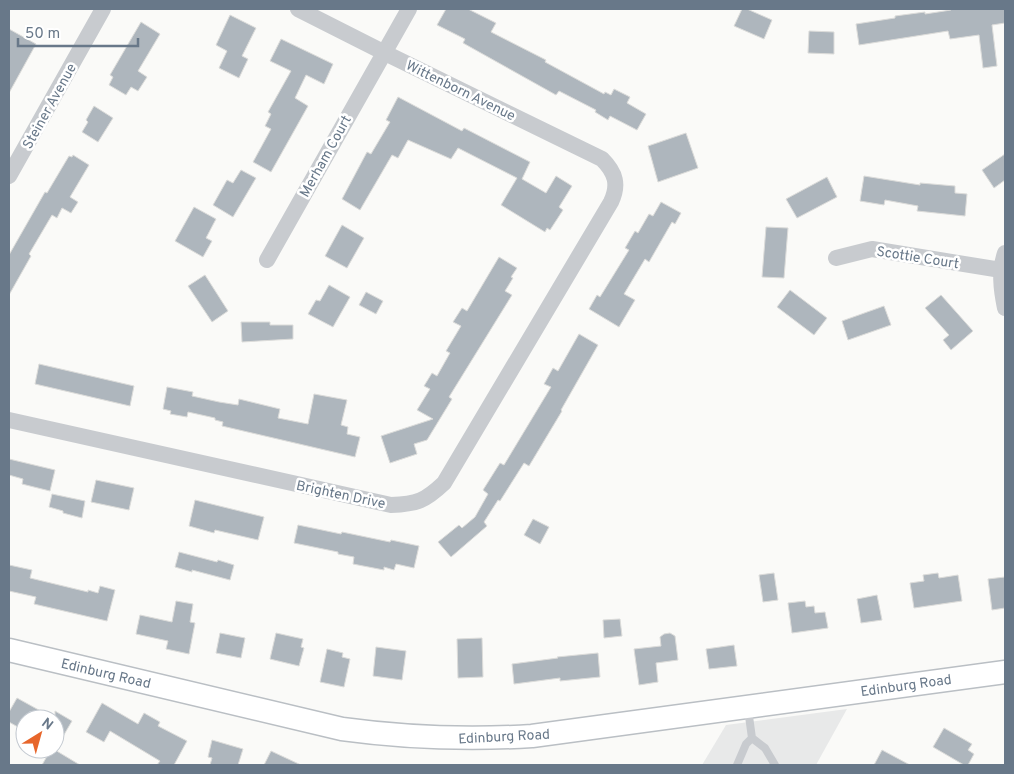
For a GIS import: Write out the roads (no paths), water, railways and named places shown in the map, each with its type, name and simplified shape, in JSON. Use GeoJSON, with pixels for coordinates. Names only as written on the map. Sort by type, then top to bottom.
{"type":"FeatureCollection","features":[{"type":"Feature","properties":{"kind":"main road","name":"Edinburg Road"},"geometry":{"type":"LineString","coordinates":[[9,650],[342,729],[435,739],[532,736],[1005,672]]}},
{"type":"Feature","properties":{"kind":"street","name":"Steiner Avenue"},"geometry":{"type":"LineString","coordinates":[[9,176],[103,9]]}},
{"type":"Feature","properties":{"kind":"street","name":"Wittenborn Avenue"},"geometry":{"type":"LineString","coordinates":[[298,9],[602,159],[612,168],[615,179]]}},
{"type":"Feature","properties":{"kind":"street","name":"Merham Court"},"geometry":{"type":"LineString","coordinates":[[267,260],[409,9]]}},
{"type":"Feature","properties":{"kind":"street","name":"Brighten Drive"},"geometry":{"type":"LineString","coordinates":[[9,420],[390,505],[412,504],[431,496],[444,482],[610,202],[615,192],[615,179]]}},
{"type":"Feature","properties":{"kind":"street","name":"Scottie Court"},"geometry":{"type":"LineString","coordinates":[[836,258],[872,249],[1001,270]]}},
{"type":"Feature","properties":{"kind":"street"},"geometry":{"type":"LineString","coordinates":[[1005,253],[1001,270],[1001,289],[1005,308]]}},
{"type":"Feature","properties":{"kind":"lane"},"geometry":{"type":"LineString","coordinates":[[748,707],[752,738],[765,748],[775,765]]}},
{"type":"Feature","properties":{"kind":"lane"},"geometry":{"type":"LineString","coordinates":[[737,765],[746,744],[752,738]]}}]}
